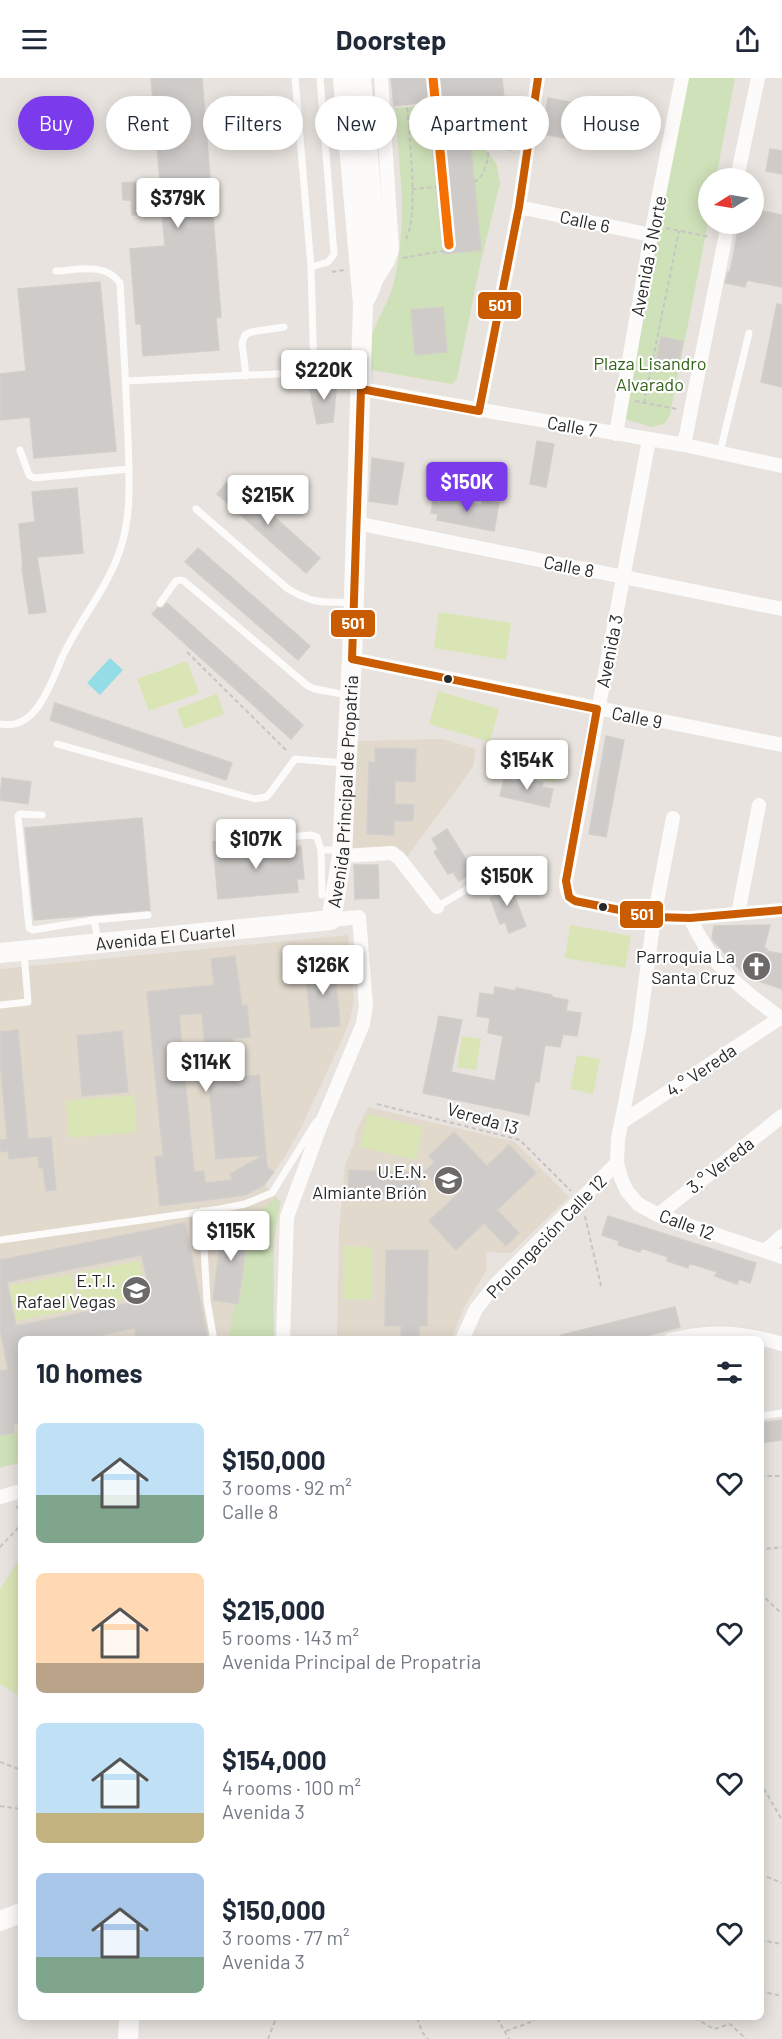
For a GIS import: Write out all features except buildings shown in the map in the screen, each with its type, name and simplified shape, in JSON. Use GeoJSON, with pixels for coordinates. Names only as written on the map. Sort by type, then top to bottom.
{"type":"FeatureCollection","features":[{"type":"Feature","properties":{"kind":"main road","name":"Avenida Principal de Propatria"},"geometry":{"type":"LineString","coordinates":[[331,920],[342,853],[352,659],[361,379],[368,295],[343,78]]}},
{"type":"Feature","properties":{"kind":"main road","name":"Avenida Principal de Propatria"},"geometry":{"type":"LineString","coordinates":[[360,78],[376,246],[376,272],[368,295]]}},
{"type":"Feature","properties":{"kind":"main road","name":"Avenida El Cuartel"},"geometry":{"type":"LineString","coordinates":[[0,953],[331,920]]}},
{"type":"Feature","properties":{"kind":"main road"},"geometry":{"type":"LineString","coordinates":[[0,1921],[18,1914]]}},
{"type":"Feature","properties":{"kind":"main road"},"geometry":{"type":"LineString","coordinates":[[128,2039],[129,2020]]}},
{"type":"Feature","properties":{"kind":"street"},"geometry":{"type":"LineString","coordinates":[[368,295],[388,261],[392,249],[381,78]]}},
{"type":"Feature","properties":{"kind":"street"},"geometry":{"type":"LineString","coordinates":[[479,411],[519,207],[538,78]]}},
{"type":"Feature","properties":{"kind":"street","name":"Avenida 3 Norte"},"geometry":{"type":"LineString","coordinates":[[616,434],[682,78]]}},
{"type":"Feature","properties":{"kind":"street"},"geometry":{"type":"LineString","coordinates":[[739,168],[758,78]]}},
{"type":"Feature","properties":{"kind":"street","name":"Calle 6"},"geometry":{"type":"LineString","coordinates":[[519,207],[653,230]]}},
{"type":"Feature","properties":{"kind":"street"},"geometry":{"type":"LineString","coordinates":[[684,445],[726,234]]}},
{"type":"Feature","properties":{"kind":"street","name":"Calle 7"},"geometry":{"type":"LineString","coordinates":[[361,379],[479,411],[684,445],[782,466]]}},
{"type":"Feature","properties":{"kind":"street","name":"Avenida 3"},"geometry":{"type":"LineString","coordinates":[[649,440],[566,881],[569,897],[575,902],[654,918]]}},
{"type":"Feature","properties":{"kind":"street","name":"Calle 8"},"geometry":{"type":"LineString","coordinates":[[356,523],[782,609]]}},
{"type":"Feature","properties":{"kind":"street","name":"Calle 9"},"geometry":{"type":"LineString","coordinates":[[352,659],[782,745]]}},
{"type":"Feature","properties":{"kind":"street"},"geometry":{"type":"LineString","coordinates":[[738,914],[759,805]]}},
{"type":"Feature","properties":{"kind":"street","name":"Prolongación Calle 12"},"geometry":{"type":"LineString","coordinates":[[464,1336],[476,1309],[496,1284],[617,1163],[618,1139],[639,1031],[654,918],[673,818]]}},
{"type":"Feature","properties":{"kind":"street"},"geometry":{"type":"LineString","coordinates":[[342,853],[392,853],[399,858],[437,907]]}},
{"type":"Feature","properties":{"kind":"street"},"geometry":{"type":"LineString","coordinates":[[654,918],[690,918],[782,910]]}},
{"type":"Feature","properties":{"kind":"street"},"geometry":{"type":"LineString","coordinates":[[283,1336],[287,1217],[320,1127],[363,1024],[366,1006],[359,917],[331,920]]}},
{"type":"Feature","properties":{"kind":"street"},"geometry":{"type":"LineString","coordinates":[[690,918],[701,942],[722,970],[757,1001],[781,1018]]}},
{"type":"Feature","properties":{"kind":"street","name":"4.° Vereda"},"geometry":{"type":"LineString","coordinates":[[622,1122],[781,1018]]}},
{"type":"Feature","properties":{"kind":"street","name":"3.° Vereda"},"geometry":{"type":"LineString","coordinates":[[658,1215],[782,1116]]}},
{"type":"Feature","properties":{"kind":"street","name":"Calle 12"},"geometry":{"type":"LineString","coordinates":[[617,1163],[627,1191],[638,1204],[658,1215],[782,1257]]}},
{"type":"Feature","properties":{"kind":"street"},"geometry":{"type":"LineString","coordinates":[[765,1251],[782,1236]]}},
{"type":"Feature","properties":{"kind":"street"},"geometry":{"type":"LineString","coordinates":[[691,1336],[712,1332],[753,1336]]}},
{"type":"Feature","properties":{"kind":"street"},"geometry":{"type":"LineString","coordinates":[[764,1339],[782,1344]]}},
{"type":"Feature","properties":{"kind":"street"},"geometry":{"type":"LineString","coordinates":[[0,1497],[18,1492]]}},
{"type":"Feature","properties":{"kind":"lane"},"geometry":{"type":"LineString","coordinates":[[295,78],[311,267],[314,372]]}},
{"type":"Feature","properties":{"kind":"lane"},"geometry":{"type":"LineString","coordinates":[[311,267],[328,262],[334,254],[320,78]]}},
{"type":"Feature","properties":{"kind":"lane"},"geometry":{"type":"LineString","coordinates":[[0,724],[7,726],[16,723],[35,711],[45,697],[69,640],[106,583],[121,547],[127,518],[129,469],[120,283],[113,273],[103,269],[56,272]]}},
{"type":"Feature","properties":{"kind":"lane"},"geometry":{"type":"LineString","coordinates":[[246,376],[242,343],[245,335],[284,327]]}},
{"type":"Feature","properties":{"kind":"lane"},"geometry":{"type":"LineString","coordinates":[[720,452],[749,333]]}},
{"type":"Feature","properties":{"kind":"lane"},"geometry":{"type":"LineString","coordinates":[[126,381],[314,372],[361,379]]}},
{"type":"Feature","properties":{"kind":"lane"},"geometry":{"type":"LineString","coordinates":[[20,450],[29,475],[34,478],[129,469]]}},
{"type":"Feature","properties":{"kind":"lane"},"geometry":{"type":"LineString","coordinates":[[196,509],[288,589],[315,602],[353,602]]}},
{"type":"Feature","properties":{"kind":"lane"},"geometry":{"type":"LineString","coordinates":[[160,603],[176,581],[184,581],[308,686],[350,695]]}},
{"type":"Feature","properties":{"kind":"lane"},"geometry":{"type":"LineString","coordinates":[[57,744],[255,799],[266,797],[295,759],[347,763]]}},
{"type":"Feature","properties":{"kind":"lane"},"geometry":{"type":"LineString","coordinates":[[42,815],[20,814],[18,816],[28,928],[33,930],[94,920],[148,915]]}},
{"type":"Feature","properties":{"kind":"lane"},"geometry":{"type":"LineString","coordinates":[[252,840],[314,835],[318,839],[321,850],[322,895]]}},
{"type":"Feature","properties":{"kind":"lane"},"geometry":{"type":"LineString","coordinates":[[321,850],[342,853]]}},
{"type":"Feature","properties":{"kind":"lane"},"geometry":{"type":"LineString","coordinates":[[437,907],[507,865]]}},
{"type":"Feature","properties":{"kind":"lane"},"geometry":{"type":"LineString","coordinates":[[94,920],[98,943]]}},
{"type":"Feature","properties":{"kind":"lane"},"geometry":{"type":"LineString","coordinates":[[0,1005],[28,1002],[24,951]]}},
{"type":"Feature","properties":{"kind":"lane"},"geometry":{"type":"LineString","coordinates":[[0,1240],[245,1204],[272,1193],[339,1084]]}},
{"type":"Feature","properties":{"kind":"lane"},"geometry":{"type":"LineString","coordinates":[[202,1211],[207,1301],[213,1336]]}},
{"type":"Feature","properties":{"kind":"lane"},"geometry":{"type":"LineString","coordinates":[[764,1415],[782,1413]]}},
{"type":"Feature","properties":{"kind":"path"},"geometry":{"type":"LineString","coordinates":[[392,249],[406,240],[411,228],[412,189],[407,104]]}},
{"type":"Feature","properties":{"kind":"path"},"geometry":{"type":"LineString","coordinates":[[474,182],[481,177],[485,168],[488,150]]}},
{"type":"Feature","properties":{"kind":"path"},"geometry":{"type":"LineString","coordinates":[[511,150],[525,161]]}},
{"type":"Feature","properties":{"kind":"path"},"geometry":{"type":"LineString","coordinates":[[412,189],[436,187]]}},
{"type":"Feature","properties":{"kind":"path"},"geometry":{"type":"LineString","coordinates":[[653,230],[679,231],[725,240]]}},
{"type":"Feature","properties":{"kind":"path"},"geometry":{"type":"LineString","coordinates":[[644,403],[679,231]]}},
{"type":"Feature","properties":{"kind":"path"},"geometry":{"type":"LineString","coordinates":[[621,399],[691,411]]}},
{"type":"Feature","properties":{"kind":"path"},"geometry":{"type":"LineString","coordinates":[[187,652],[295,759]]}},
{"type":"Feature","properties":{"kind":"path","name":"Vereda 13"},"geometry":{"type":"LineString","coordinates":[[377,1104],[520,1140],[581,1200]]}},
{"type":"Feature","properties":{"kind":"path"},"geometry":{"type":"LineString","coordinates":[[581,1200],[602,1286]]}},
{"type":"Feature","properties":{"kind":"path"},"geometry":{"type":"LineString","coordinates":[[764,1476],[782,1476]]}},
{"type":"Feature","properties":{"kind":"path"},"geometry":{"type":"LineString","coordinates":[[0,1547],[18,1527]]}},
{"type":"Feature","properties":{"kind":"path"},"geometry":{"type":"LineString","coordinates":[[764,1550],[782,1547]]}},
{"type":"Feature","properties":{"kind":"path"},"geometry":{"type":"LineString","coordinates":[[764,1597],[782,1614]]}},
{"type":"Feature","properties":{"kind":"path"},"geometry":{"type":"LineString","coordinates":[[0,1762],[18,1769]]}},
{"type":"Feature","properties":{"kind":"path"},"geometry":{"type":"LineString","coordinates":[[764,1789],[782,1820]]}},
{"type":"Feature","properties":{"kind":"path"},"geometry":{"type":"LineString","coordinates":[[0,1806],[18,1809]]}},
{"type":"Feature","properties":{"kind":"path"},"geometry":{"type":"LineString","coordinates":[[764,1876],[782,1883]]}},
{"type":"Feature","properties":{"kind":"path"},"geometry":{"type":"LineString","coordinates":[[764,1941],[782,1944]]}},
{"type":"Feature","properties":{"kind":"path"},"geometry":{"type":"LineString","coordinates":[[764,1992],[782,1996]]}},
{"type":"Feature","properties":{"kind":"path"},"geometry":{"type":"LineString","coordinates":[[268,2039],[275,2020]]}},
{"type":"Feature","properties":{"kind":"path"},"geometry":{"type":"LineString","coordinates":[[418,2020],[422,2032],[428,2039]]}},
{"type":"Feature","properties":{"kind":"path"},"geometry":{"type":"LineString","coordinates":[[498,2020],[509,2039]]}},
{"type":"Feature","properties":{"kind":"path"},"geometry":{"type":"LineString","coordinates":[[506,2031],[534,2020]]}},
{"type":"Feature","properties":{"kind":"path"},"geometry":{"type":"LineString","coordinates":[[698,2020],[714,2029],[730,2024],[746,2039]]}},
{"type":"Feature","properties":{"kind":"shaded area"},"geometry":{"type":"Polygon","coordinates":[[[443,739],[476,749],[473,767],[406,858],[349,849],[356,741],[443,739]]]}},
{"type":"Feature","properties":{"kind":"shaded area"},"geometry":{"type":"Polygon","coordinates":[[[348,935],[354,1000],[350,1020],[342,1040],[300,1130],[265,1185],[281,1202],[274,1241],[274,1336],[18,1336],[18,1464],[0,1468],[0,969],[348,935]]]}},
{"type":"Feature","properties":{"kind":"shaded area","name":"U.E.N. Almiante Brión"},"geometry":{"type":"Polygon","coordinates":[[[368,1107],[515,1142],[569,1197],[511,1253],[486,1252],[487,1269],[465,1306],[452,1336],[337,1336],[339,1230],[345,1166],[356,1138],[354,1136],[368,1107]]]}},
{"type":"Feature","properties":{"kind":"green space","name":"Plaza Lisandro Alvarado"},"geometry":{"type":"Polygon","coordinates":[[[685,78],[735,78],[718,168],[698,168],[698,234],[706,234],[670,415],[664,424],[651,427],[625,419],[685,78]]]}},
{"type":"Feature","properties":{"kind":"green space"},"geometry":{"type":"Polygon","coordinates":[[[409,107],[409,150],[486,150],[497,165],[500,183],[480,265],[457,379],[452,384],[365,369],[368,346],[393,287],[399,256],[402,213],[397,108],[409,107]]]}},
{"type":"Feature","properties":{"kind":"green space"},"geometry":{"type":"Polygon","coordinates":[[[439,612],[511,623],[506,660],[434,648],[439,612]]]}},
{"type":"Feature","properties":{"kind":"green space"},"geometry":{"type":"Polygon","coordinates":[[[187,661],[199,693],[149,711],[137,679],[187,661]]]}},
{"type":"Feature","properties":{"kind":"green space"},"geometry":{"type":"Polygon","coordinates":[[[438,691],[499,709],[490,742],[429,724],[438,691]]]}},
{"type":"Feature","properties":{"kind":"green space"},"geometry":{"type":"Polygon","coordinates":[[[217,694],[224,714],[184,729],[177,709],[217,694]]]}},
{"type":"Feature","properties":{"kind":"green space"},"geometry":{"type":"Polygon","coordinates":[[[512,750],[561,761],[556,783],[508,773],[512,750]]]}},
{"type":"Feature","properties":{"kind":"green space"},"geometry":{"type":"Polygon","coordinates":[[[570,925],[631,936],[625,968],[565,958],[570,925]]]}},
{"type":"Feature","properties":{"kind":"green space"},"geometry":{"type":"Polygon","coordinates":[[[462,1036],[481,1039],[476,1070],[457,1067],[462,1036]]]}},
{"type":"Feature","properties":{"kind":"green space"},"geometry":{"type":"Polygon","coordinates":[[[577,1055],[600,1059],[593,1094],[570,1089],[577,1055]]]}},
{"type":"Feature","properties":{"kind":"green space"},"geometry":{"type":"Polygon","coordinates":[[[134,1095],[137,1132],[69,1138],[66,1101],[134,1095]]]}},
{"type":"Feature","properties":{"kind":"green space"},"geometry":{"type":"Polygon","coordinates":[[[367,1114],[423,1127],[416,1160],[360,1147],[367,1114]]]}},
{"type":"Feature","properties":{"kind":"green space"},"geometry":{"type":"Polygon","coordinates":[[[276,1198],[280,1203],[273,1241],[273,1336],[229,1336],[234,1305],[239,1305],[251,1219],[276,1198]]]}},
{"type":"Feature","properties":{"kind":"green space"},"geometry":{"type":"Polygon","coordinates":[[[344,1246],[372,1247],[371,1300],[343,1299],[344,1246]]]}},
{"type":"Feature","properties":{"kind":"green space"},"geometry":{"type":"Polygon","coordinates":[[[139,1261],[146,1295],[82,1308],[75,1273],[139,1261]]]}},
{"type":"Feature","properties":{"kind":"green space"},"geometry":{"type":"Polygon","coordinates":[[[71,1274],[78,1309],[16,1321],[9,1286],[71,1274]]]}},
{"type":"Feature","properties":{"kind":"green space"},"geometry":{"type":"Polygon","coordinates":[[[18,1433],[18,1463],[0,1467],[0,1436],[18,1433]]]}},
{"type":"Feature","properties":{"kind":"green space"},"geometry":{"type":"Polygon","coordinates":[[[18,1561],[18,1695],[0,1684],[0,1589],[18,1561]]]}},
{"type":"Feature","properties":{"kind":"water"},"geometry":{"type":"Polygon","coordinates":[[[110,658],[123,670],[100,695],[87,683],[110,658]]]}},
{"type":"Feature","properties":{"kind":"transit line"},"geometry":{"type":"LineString","coordinates":[[433,78],[449,245]]}},
{"type":"Feature","properties":{"kind":"transit line","name":"501"},"geometry":{"type":"LineString","coordinates":[[538,78],[519,207],[479,411],[361,389],[352,659],[597,709],[566,881],[569,897],[575,901],[654,917],[690,918],[782,910]]}},
{"type":"Feature","properties":{"kind":"place","name":"Parroquia La Santa Cruz"},"geometry":{"type":"Point","coordinates":[756,966]}},
{"type":"Feature","properties":{"kind":"place","name":"U.E.N. Almiante Brión"},"geometry":{"type":"Point","coordinates":[448,1181]}},
{"type":"Feature","properties":{"kind":"place","name":"E.T.I. Rafael Vegas"},"geometry":{"type":"Point","coordinates":[137,1290]}}]}
